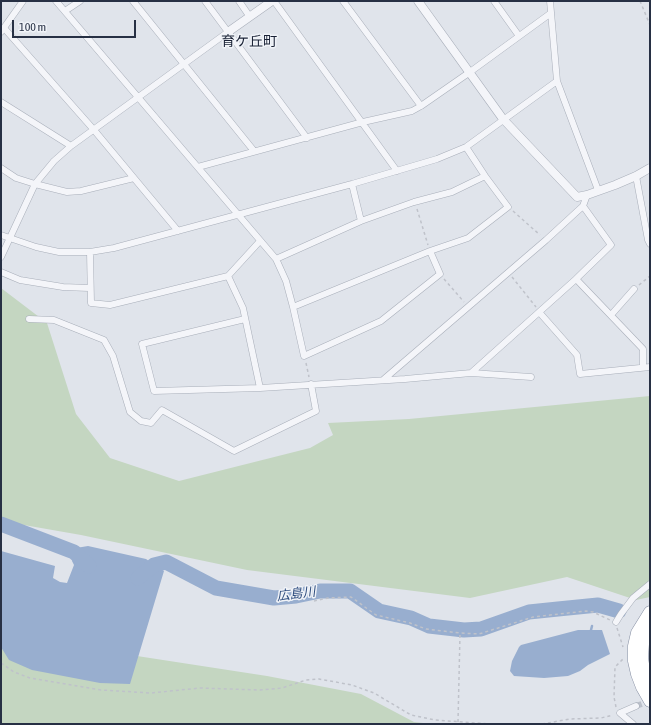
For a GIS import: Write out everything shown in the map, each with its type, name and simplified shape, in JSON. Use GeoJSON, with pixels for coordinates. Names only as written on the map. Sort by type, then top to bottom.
{"type":"FeatureCollection","features":[{"type":"Feature","properties":{"kind":"highway"},"geometry":{"type":"LineString","coordinates":[[650,612],[637,633],[634,646],[634,660],[642,687],[650,701]]}},
{"type":"Feature","properties":{"kind":"highway"},"geometry":{"type":"LineString","coordinates":[[650,626],[646,632],[642,658],[644,670],[650,684]]}},
{"type":"Feature","properties":{"kind":"street"},"geometry":{"type":"LineString","coordinates":[[23,1],[2,30],[94,130],[178,230]]}},
{"type":"Feature","properties":{"kind":"street"},"geometry":{"type":"LineString","coordinates":[[56,1],[276,259],[286,281],[304,356],[381,321],[440,274],[430,251]]}},
{"type":"Feature","properties":{"kind":"street"},"geometry":{"type":"LineString","coordinates":[[65,12],[80,1]]}},
{"type":"Feature","properties":{"kind":"street"},"geometry":{"type":"LineString","coordinates":[[133,1],[254,151]]}},
{"type":"Feature","properties":{"kind":"street"},"geometry":{"type":"LineString","coordinates":[[205,1],[307,138]]}},
{"type":"Feature","properties":{"kind":"street"},"geometry":{"type":"LineString","coordinates":[[239,1],[250,17]]}},
{"type":"Feature","properties":{"kind":"street"},"geometry":{"type":"LineString","coordinates":[[1,257],[35,184],[54,161],[71,146],[273,1],[398,171]]}},
{"type":"Feature","properties":{"kind":"street"},"geometry":{"type":"LineString","coordinates":[[343,1],[421,106]]}},
{"type":"Feature","properties":{"kind":"street"},"geometry":{"type":"LineString","coordinates":[[418,1],[503,119],[576,197],[587,195],[636,176],[650,168]]}},
{"type":"Feature","properties":{"kind":"street"},"geometry":{"type":"LineString","coordinates":[[494,1],[519,36]]}},
{"type":"Feature","properties":{"kind":"street"},"geometry":{"type":"LineString","coordinates":[[550,1],[557,81],[598,190]]}},
{"type":"Feature","properties":{"kind":"street"},"geometry":{"type":"LineString","coordinates":[[198,167],[363,122],[412,111],[470,72],[551,13]]}},
{"type":"Feature","properties":{"kind":"street"},"geometry":{"type":"LineString","coordinates":[[1,235],[36,247],[59,252],[90,252],[114,248],[352,184],[437,159],[466,146],[557,81]]}},
{"type":"Feature","properties":{"kind":"street"},"geometry":{"type":"LineString","coordinates":[[1,102],[71,146]]}},
{"type":"Feature","properties":{"kind":"street"},"geometry":{"type":"LineString","coordinates":[[293,307],[430,251],[468,238],[508,207],[485,176],[466,146]]}},
{"type":"Feature","properties":{"kind":"street"},"geometry":{"type":"LineString","coordinates":[[1,168],[16,178],[67,192],[81,191],[134,178]]}},
{"type":"Feature","properties":{"kind":"street"},"geometry":{"type":"LineString","coordinates":[[276,259],[361,221],[414,202],[452,192],[485,176]]}},
{"type":"Feature","properties":{"kind":"street"},"geometry":{"type":"LineString","coordinates":[[636,176],[650,244]]}},
{"type":"Feature","properties":{"kind":"street"},"geometry":{"type":"LineString","coordinates":[[352,184],[361,221]]}},
{"type":"Feature","properties":{"kind":"street"},"geometry":{"type":"LineString","coordinates":[[383,380],[546,240],[583,206],[587,195]]}},
{"type":"Feature","properties":{"kind":"street"},"geometry":{"type":"LineString","coordinates":[[471,373],[540,312],[611,245],[583,206]]}},
{"type":"Feature","properties":{"kind":"street"},"geometry":{"type":"LineString","coordinates":[[90,252],[89,288],[91,303],[110,305],[228,276],[260,241]]}},
{"type":"Feature","properties":{"kind":"street"},"geometry":{"type":"LineString","coordinates":[[1,272],[20,280],[63,287],[89,288]]}},
{"type":"Feature","properties":{"kind":"street"},"geometry":{"type":"LineString","coordinates":[[228,276],[243,308],[260,388]]}},
{"type":"Feature","properties":{"kind":"street"},"geometry":{"type":"LineString","coordinates":[[576,279],[643,349],[643,367]]}},
{"type":"Feature","properties":{"kind":"street"},"geometry":{"type":"LineString","coordinates":[[611,316],[634,289]]}},
{"type":"Feature","properties":{"kind":"street"},"geometry":{"type":"LineString","coordinates":[[540,312],[577,354],[580,374],[650,367]]}},
{"type":"Feature","properties":{"kind":"street"},"geometry":{"type":"LineString","coordinates":[[29,319],[54,320],[104,340],[113,356],[130,412],[141,421],[150,423],[162,410],[234,452],[316,411],[311,384]]}},
{"type":"Feature","properties":{"kind":"street"},"geometry":{"type":"LineString","coordinates":[[246,319],[142,344],[154,391],[260,388],[405,379],[471,373],[531,377]]}},
{"type":"Feature","properties":{"kind":"street"},"geometry":{"type":"LineString","coordinates":[[616,622],[634,598],[650,584]]}},
{"type":"Feature","properties":{"kind":"street"},"geometry":{"type":"LineString","coordinates":[[633,724],[620,713],[636,706]]}},
{"type":"Feature","properties":{"kind":"path"},"geometry":{"type":"LineString","coordinates":[[640,1],[650,25]]}},
{"type":"Feature","properties":{"kind":"path"},"geometry":{"type":"LineString","coordinates":[[414,202],[430,251]]}},
{"type":"Feature","properties":{"kind":"path"},"geometry":{"type":"LineString","coordinates":[[508,207],[546,240]]}},
{"type":"Feature","properties":{"kind":"path"},"geometry":{"type":"LineString","coordinates":[[508,273],[540,312]]}},
{"type":"Feature","properties":{"kind":"path"},"geometry":{"type":"LineString","coordinates":[[440,274],[468,307]]}},
{"type":"Feature","properties":{"kind":"path"},"geometry":{"type":"LineString","coordinates":[[634,289],[650,276]]}},
{"type":"Feature","properties":{"kind":"path"},"geometry":{"type":"LineString","coordinates":[[304,356],[311,384]]}},
{"type":"Feature","properties":{"kind":"path"},"geometry":{"type":"LineString","coordinates":[[314,601],[328,598],[351,597],[376,615],[410,623],[426,629],[460,634],[479,634],[533,616],[586,611],[593,612],[616,622],[623,647]]}},
{"type":"Feature","properties":{"kind":"path"},"geometry":{"type":"LineString","coordinates":[[458,722],[460,634]]}},
{"type":"Feature","properties":{"kind":"path"},"geometry":{"type":"LineString","coordinates":[[542,724],[570,719],[601,718],[620,713],[615,704],[614,697],[616,667],[624,658],[625,654]]}},
{"type":"Feature","properties":{"kind":"path"},"geometry":{"type":"LineString","coordinates":[[1,663],[14,672],[30,678],[101,690],[152,693],[200,688],[260,690],[282,688],[306,680],[319,679],[352,685],[374,693],[411,715],[435,720],[490,724]]}},
{"type":"Feature","properties":{"kind":"green space"},"geometry":{"type":"Polygon","coordinates":[[[1,288],[47,323],[76,414],[110,458],[179,481],[310,448],[333,435],[328,423],[409,419],[650,396],[650,597],[636,600],[567,577],[470,598],[247,570],[81,535],[1,521],[1,288]]]}},
{"type":"Feature","properties":{"kind":"green space"},"geometry":{"type":"Polygon","coordinates":[[[1,632],[124,654],[267,676],[361,694],[414,722],[432,724],[1,724],[1,632]]]}},
{"type":"Feature","properties":{"kind":"water"},"geometry":{"type":"Polygon","coordinates":[[[88,546],[146,559],[164,571],[130,684],[100,683],[32,670],[9,660],[1,647],[1,551],[55,566],[53,578],[60,582],[67,583],[74,565],[72,561],[76,548],[88,546]]]}},
{"type":"Feature","properties":{"kind":"water"},"geometry":{"type":"Polygon","coordinates":[[[578,630],[602,630],[610,654],[568,676],[544,678],[514,676],[510,671],[512,661],[521,645],[578,630]]]}},
{"type":"Feature","properties":{"kind":"waterway","name":"広島川"},"geometry":{"type":"LineString","coordinates":[[1,524],[74,552],[89,566]]}},
{"type":"Feature","properties":{"kind":"waterway","name":"広島川"},"geometry":{"type":"LineString","coordinates":[[138,578],[154,565],[166,562],[216,588],[274,598],[296,596],[320,591],[350,591],[379,611],[411,618],[429,626],[464,630],[481,629],[529,612],[598,605],[619,611]]}},
{"type":"Feature","properties":{"kind":"waterway"},"geometry":{"type":"LineString","coordinates":[[591,630],[592,626]]}},
{"type":"Feature","properties":{"kind":"tunnel"},"geometry":{"type":"LineString","coordinates":[[636,706],[650,701]]}},
{"type":"Feature","properties":{"kind":"district","name":"育ケ丘町"},"geometry":{"type":"Point","coordinates":[249,42]}}]}
